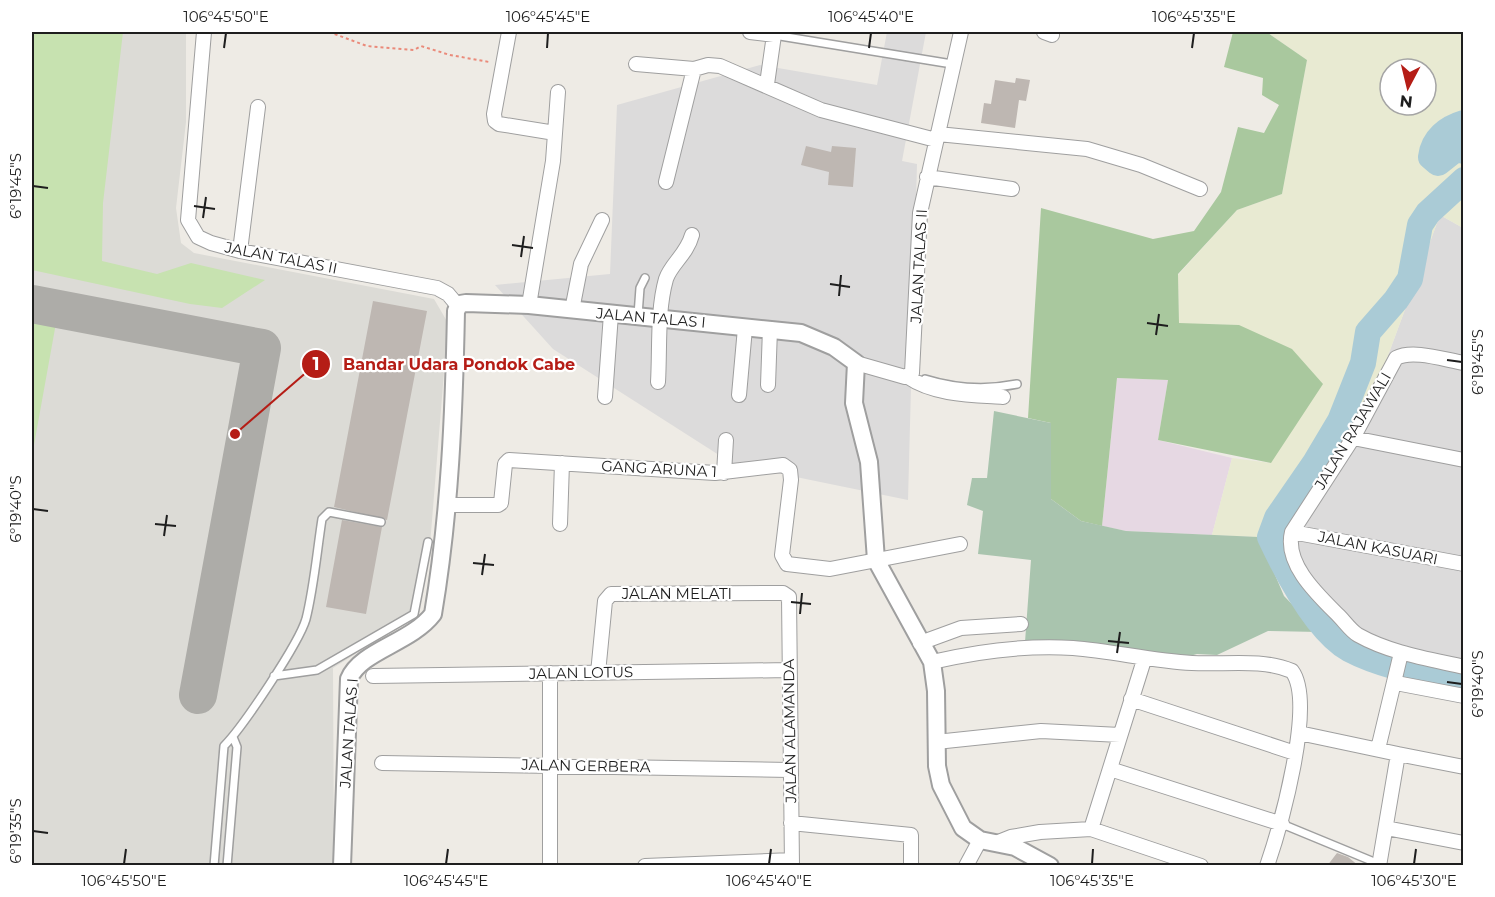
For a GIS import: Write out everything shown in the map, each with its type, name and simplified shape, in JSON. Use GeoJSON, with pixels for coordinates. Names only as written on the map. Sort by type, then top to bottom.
{"type":"FeatureCollection","features":[{"type":"Feature","properties":{"kind":"street","name":"JALAN TALAS II"},"geometry":{"type":"LineString","coordinates":[[204,32],[188,220],[198,237],[240,251],[437,288],[448,294],[458,306]]}},
{"type":"Feature","properties":{"kind":"street"},"geometry":{"type":"LineString","coordinates":[[509,32],[501,65],[494,114],[496,123],[555,133]]}},
{"type":"Feature","properties":{"kind":"street"},"geometry":{"type":"LineString","coordinates":[[750,32],[774,35],[767,84]]}},
{"type":"Feature","properties":{"kind":"street","name":"JALAN TALAS II"},"geometry":{"type":"LineString","coordinates":[[910,375],[920,213],[961,32]]}},
{"type":"Feature","properties":{"kind":"street"},"geometry":{"type":"LineString","coordinates":[[636,64],[694,69],[714,65],[767,84],[821,110],[937,137],[1087,149],[1141,165],[1200,189]]}},
{"type":"Feature","properties":{"kind":"street"},"geometry":{"type":"LineString","coordinates":[[666,182],[694,69]]}},
{"type":"Feature","properties":{"kind":"street"},"geometry":{"type":"LineString","coordinates":[[529,305],[544,222],[558,92]]}},
{"type":"Feature","properties":{"kind":"street"},"geometry":{"type":"LineString","coordinates":[[240,251],[258,107]]}},
{"type":"Feature","properties":{"kind":"street"},"geometry":{"type":"LineString","coordinates":[[927,177],[1012,189]]}},
{"type":"Feature","properties":{"kind":"street"},"geometry":{"type":"LineString","coordinates":[[572,310],[581,264],[602,220]]}},
{"type":"Feature","properties":{"kind":"street"},"geometry":{"type":"LineString","coordinates":[[658,382],[661,317],[666,277],[689,246],[692,235]]}},
{"type":"Feature","properties":{"kind":"street","name":"JALAN TALAS I"},"geometry":{"type":"LineString","coordinates":[[342,866],[349,679],[356,666],[408,637],[425,624],[433,614],[448,505],[454,423],[458,306],[466,303],[529,305],[801,333],[834,347],[856,363]]}},
{"type":"Feature","properties":{"kind":"street"},"geometry":{"type":"LineString","coordinates":[[605,397],[610,314]]}},
{"type":"Feature","properties":{"kind":"street"},"geometry":{"type":"LineString","coordinates":[[739,395],[744,328]]}},
{"type":"Feature","properties":{"kind":"street"},"geometry":{"type":"LineString","coordinates":[[768,385],[770,329]]}},
{"type":"Feature","properties":{"kind":"street","name":"JALAN RAJAWALI"},"geometry":{"type":"LineString","coordinates":[[1292,532],[1353,438],[1396,358],[1413,355],[1464,363]]}},
{"type":"Feature","properties":{"kind":"street"},"geometry":{"type":"LineString","coordinates":[[1003,397],[956,394],[916,382],[910,375],[856,363],[854,403],[869,462],[876,560],[932,662],[936,691],[936,742],[941,785],[963,828],[988,842],[1025,851],[1050,866]]}},
{"type":"Feature","properties":{"kind":"street"},"geometry":{"type":"LineString","coordinates":[[1353,438],[1464,460]]}},
{"type":"Feature","properties":{"kind":"street"},"geometry":{"type":"LineString","coordinates":[[724,473],[726,440]]}},
{"type":"Feature","properties":{"kind":"street","name":"GANG ARUNA 1"},"geometry":{"type":"LineString","coordinates":[[448,505],[498,505],[501,503],[505,464],[509,460],[724,473],[783,465],[789,468],[791,480],[782,555],[787,564],[821,570],[876,560]]}},
{"type":"Feature","properties":{"kind":"street"},"geometry":{"type":"LineString","coordinates":[[560,524],[562,463]]}},
{"type":"Feature","properties":{"kind":"street"},"geometry":{"type":"LineString","coordinates":[[1292,532],[1291,549],[1310,586],[1357,635],[1401,655],[1464,667]]}},
{"type":"Feature","properties":{"kind":"street","name":"JALAN KASUARI"},"geometry":{"type":"LineString","coordinates":[[1292,532],[1464,564]]}},
{"type":"Feature","properties":{"kind":"street"},"geometry":{"type":"LineString","coordinates":[[876,560],[960,544]]}},
{"type":"Feature","properties":{"kind":"street","name":"JALAN MELATI"},"geometry":{"type":"LineString","coordinates":[[598,673],[605,601],[611,594],[783,593],[789,597]]}},
{"type":"Feature","properties":{"kind":"street","name":"JALAN ALAMANDA"},"geometry":{"type":"LineString","coordinates":[[789,597],[791,604],[788,670],[792,863]]}},
{"type":"Feature","properties":{"kind":"street"},"geometry":{"type":"LineString","coordinates":[[920,643],[961,628],[1021,624]]}},
{"type":"Feature","properties":{"kind":"street"},"geometry":{"type":"LineString","coordinates":[[932,662],[975,652],[1028,647],[1075,648],[1144,660],[1264,664],[1292,671],[1299,684],[1299,733],[1282,824],[1267,866]]}},
{"type":"Feature","properties":{"kind":"street"},"geometry":{"type":"LineString","coordinates":[[1378,749],[1397,679],[1401,655]]}},
{"type":"Feature","properties":{"kind":"street"},"geometry":{"type":"LineString","coordinates":[[1091,830],[1144,660]]}},
{"type":"Feature","properties":{"kind":"street","name":"JALAN LOTUS"},"geometry":{"type":"LineString","coordinates":[[373,676],[788,670]]}},
{"type":"Feature","properties":{"kind":"street"},"geometry":{"type":"LineString","coordinates":[[550,673],[550,866]]}},
{"type":"Feature","properties":{"kind":"street"},"geometry":{"type":"LineString","coordinates":[[1397,679],[1464,696]]}},
{"type":"Feature","properties":{"kind":"street"},"geometry":{"type":"LineString","coordinates":[[1131,699],[1295,753]]}},
{"type":"Feature","properties":{"kind":"street"},"geometry":{"type":"LineString","coordinates":[[936,742],[1041,731],[1120,735]]}},
{"type":"Feature","properties":{"kind":"street"},"geometry":{"type":"LineString","coordinates":[[1299,733],[1464,767]]}},
{"type":"Feature","properties":{"kind":"street"},"geometry":{"type":"LineString","coordinates":[[1379,865],[1398,754]]}},
{"type":"Feature","properties":{"kind":"street","name":"JALAN GERBERA"},"geometry":{"type":"LineString","coordinates":[[382,763],[550,764],[790,770]]}},
{"type":"Feature","properties":{"kind":"street"},"geometry":{"type":"LineString","coordinates":[[1110,769],[1282,824]]}},
{"type":"Feature","properties":{"kind":"street"},"geometry":{"type":"LineString","coordinates":[[791,823],[912,835],[911,866]]}},
{"type":"Feature","properties":{"kind":"street"},"geometry":{"type":"LineString","coordinates":[[1386,828],[1464,843]]}},
{"type":"Feature","properties":{"kind":"street"},"geometry":{"type":"LineString","coordinates":[[966,866],[988,842],[1040,832],[1091,830],[1201,866]]}},
{"type":"Feature","properties":{"kind":"street"},"geometry":{"type":"LineString","coordinates":[[645,866],[792,863]]}},
{"type":"Feature","properties":{"kind":"lane"},"geometry":{"type":"LineString","coordinates":[[774,35],[952,64]]}},
{"type":"Feature","properties":{"kind":"lane"},"geometry":{"type":"LineString","coordinates":[[638,315],[640,288],[645,278]]}},
{"type":"Feature","properties":{"kind":"lane"},"geometry":{"type":"LineString","coordinates":[[910,375],[966,387],[999,387],[1017,384]]}},
{"type":"Feature","properties":{"kind":"lane"},"geometry":{"type":"LineString","coordinates":[[214,866],[224,746],[233,737],[274,676],[306,621],[324,515],[329,512],[381,522]]}},
{"type":"Feature","properties":{"kind":"lane"},"geometry":{"type":"LineString","coordinates":[[274,676],[317,670],[414,614],[428,542]]}},
{"type":"Feature","properties":{"kind":"lane"},"geometry":{"type":"LineString","coordinates":[[227,866],[237,747],[233,737]]}},
{"type":"Feature","properties":{"kind":"lane"},"geometry":{"type":"LineString","coordinates":[[1282,824],[1379,865]]}},
{"type":"Feature","properties":{"kind":"path"},"geometry":{"type":"LineString","coordinates":[[329,32],[367,46],[414,51],[421,45],[450,55],[501,65]]}},
{"type":"Feature","properties":{"kind":"shaded area"},"geometry":{"type":"Polygon","coordinates":[[[32,32],[186,32],[186,122],[176,208],[181,243],[194,253],[434,299],[448,323],[430,545],[418,615],[333,668],[334,865],[32,865],[32,32]]]}},
{"type":"Feature","properties":{"kind":"shaded area"},"geometry":{"type":"Polygon","coordinates":[[[887,32],[926,32],[902,161],[917,164],[908,500],[733,464],[553,349],[495,285],[610,274],[617,105],[760,65],[877,85],[887,32]]]}},
{"type":"Feature","properties":{"kind":"shaded area"},"geometry":{"type":"Polygon","coordinates":[[[1440,215],[1463,228],[1463,675],[1393,660],[1356,643],[1306,584],[1293,548],[1294,525],[1376,388],[1440,215]]]}},
{"type":"Feature","properties":{"kind":"shaded area"},"geometry":{"type":"Polygon","coordinates":[[[1117,378],[1168,380],[1158,440],[1232,458],[1212,535],[1126,531],[1102,526],[1117,378]]]}},
{"type":"Feature","properties":{"kind":"green space"},"geometry":{"type":"Polygon","coordinates":[[[32,32],[123,32],[103,203],[102,261],[157,274],[191,263],[265,280],[222,308],[190,304],[32,270],[32,32]]]}},
{"type":"Feature","properties":{"kind":"green space"},"geometry":{"type":"Polygon","coordinates":[[[1233,32],[1268,33],[1307,60],[1282,194],[1237,210],[1178,274],[1179,323],[1239,325],[1292,349],[1323,384],[1271,463],[1158,440],[1168,380],[1117,378],[1102,526],[1081,521],[1051,499],[1051,423],[1028,418],[1041,208],[1153,239],[1194,231],[1221,192],[1238,127],[1264,133],[1279,105],[1262,95],[1263,78],[1224,67],[1233,32]]]}},
{"type":"Feature","properties":{"kind":"green space"},"geometry":{"type":"Polygon","coordinates":[[[1261,32],[1463,32],[1463,228],[1440,215],[1376,388],[1294,525],[1259,537],[1212,535],[1232,458],[1271,463],[1239,325],[1179,324],[1178,275],[1237,210],[1282,194],[1307,60],[1268,33],[1261,32]]]}},
{"type":"Feature","properties":{"kind":"green space"},"geometry":{"type":"Polygon","coordinates":[[[32,320],[56,323],[32,456],[32,320]]]}},
{"type":"Feature","properties":{"kind":"green space"},"geometry":{"type":"Polygon","coordinates":[[[994,411],[1051,423],[1051,499],[1081,521],[1126,531],[1259,537],[1284,596],[1319,632],[1268,631],[1217,655],[1197,654],[1186,657],[1025,642],[1031,560],[978,554],[983,511],[967,505],[972,478],[987,478],[994,411]]]}},
{"type":"Feature","properties":{"kind":"building"},"geometry":{"type":"Polygon","coordinates":[[[1016,78],[1030,80],[1026,101],[1019,100],[1015,128],[981,123],[984,103],[991,104],[995,80],[1015,83],[1016,78]]]}},
{"type":"Feature","properties":{"kind":"building"},"geometry":{"type":"Polygon","coordinates":[[[806,146],[831,152],[832,146],[856,148],[853,187],[828,185],[829,172],[801,165],[806,146]]]}},
{"type":"Feature","properties":{"kind":"building"},"geometry":{"type":"Polygon","coordinates":[[[373,301],[427,311],[387,520],[334,507],[373,301]]]}},
{"type":"Feature","properties":{"kind":"building"},"geometry":{"type":"Polygon","coordinates":[[[342,520],[382,527],[366,614],[326,607],[342,520]]]}},
{"type":"Feature","properties":{"kind":"building"},"geometry":{"type":"Polygon","coordinates":[[[1337,853],[1348,857],[1359,866],[1327,866],[1337,853]]]}},
{"type":"Feature","properties":{"kind":"waterway"},"geometry":{"type":"LineString","coordinates":[[1464,123],[1442,135],[1431,157],[1438,163],[1457,148],[1464,151]]}},
{"type":"Feature","properties":{"kind":"waterway"},"geometry":{"type":"LineString","coordinates":[[1464,180],[1428,213],[1420,225],[1410,279],[1396,300],[1368,332],[1363,363],[1340,421],[1315,463],[1277,518],[1270,537],[1314,614],[1325,628],[1349,649],[1376,661],[1464,682]]}},
{"type":"Feature","properties":{"kind":"taxiway"},"geometry":{"type":"LineString","coordinates":[[32,304],[262,348],[198,695]]}},
{"type":"Feature","properties":{"kind":"place","name":"Bandar Udara Pondok Cabe"},"geometry":{"type":"Point","coordinates":[235,434]}}]}
